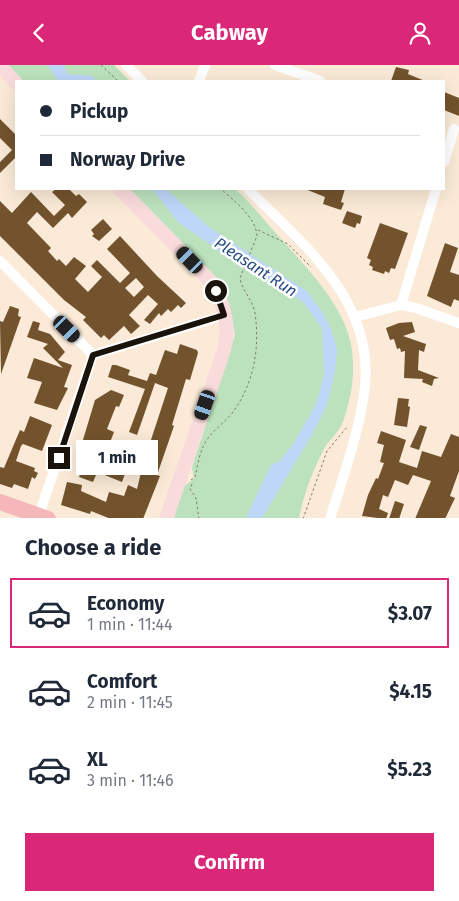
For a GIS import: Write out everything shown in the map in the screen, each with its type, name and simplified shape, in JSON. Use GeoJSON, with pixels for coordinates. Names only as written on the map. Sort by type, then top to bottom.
{"type":"FeatureCollection","features":[{"type":"Feature","properties":{"kind":"main road"},"geometry":{"type":"LineString","coordinates":[[0,67],[15,82]]}},
{"type":"Feature","properties":{"kind":"main road"},"geometry":{"type":"LineString","coordinates":[[121,190],[210,281],[216,291],[224,315],[227,332],[224,350],[166,518]]}},
{"type":"Feature","properties":{"kind":"main road"},"geometry":{"type":"LineString","coordinates":[[0,502],[44,517]]}},
{"type":"Feature","properties":{"kind":"street"},"geometry":{"type":"LineString","coordinates":[[126,65],[141,80]]}},
{"type":"Feature","properties":{"kind":"street"},"geometry":{"type":"LineString","coordinates":[[199,80],[205,65]]}},
{"type":"Feature","properties":{"kind":"street"},"geometry":{"type":"LineString","coordinates":[[276,65],[317,80]]}},
{"type":"Feature","properties":{"kind":"street"},"geometry":{"type":"LineString","coordinates":[[445,159],[452,128]]}},
{"type":"Feature","properties":{"kind":"street"},"geometry":{"type":"LineString","coordinates":[[249,190],[326,270],[340,288],[355,317],[365,351],[365,391],[330,518]]}},
{"type":"Feature","properties":{"kind":"street"},"geometry":{"type":"LineString","coordinates":[[401,305],[436,190]]}},
{"type":"Feature","properties":{"kind":"street"},"geometry":{"type":"LineString","coordinates":[[1,265],[93,355]]}},
{"type":"Feature","properties":{"kind":"street"},"geometry":{"type":"LineString","coordinates":[[355,317],[401,305],[416,308],[459,323]]}},
{"type":"Feature","properties":{"kind":"street"},"geometry":{"type":"LineString","coordinates":[[93,355],[224,315]]}},
{"type":"Feature","properties":{"kind":"street"},"geometry":{"type":"LineString","coordinates":[[44,517],[93,355]]}},
{"type":"Feature","properties":{"kind":"path"},"geometry":{"type":"LineString","coordinates":[[102,65],[117,80]]}},
{"type":"Feature","properties":{"kind":"path"},"geometry":{"type":"LineString","coordinates":[[222,190],[246,214],[257,229],[288,244],[314,271]]}},
{"type":"Feature","properties":{"kind":"path"},"geometry":{"type":"LineString","coordinates":[[195,477],[204,444],[232,413],[242,397],[252,371],[256,350],[256,318],[255,310],[240,284],[240,274],[257,236],[257,229]]}},
{"type":"Feature","properties":{"kind":"path"},"geometry":{"type":"LineString","coordinates":[[304,518],[327,451],[350,422]]}},
{"type":"Feature","properties":{"kind":"path"},"geometry":{"type":"LineString","coordinates":[[192,484],[190,489],[196,498],[200,518]]}},
{"type":"Feature","properties":{"kind":"green space"},"geometry":{"type":"Polygon","coordinates":[[[7,65],[114,65],[129,80],[22,80],[7,65]]]}},
{"type":"Feature","properties":{"kind":"green space"},"geometry":{"type":"Polygon","coordinates":[[[131,190],[237,190],[310,272],[337,310],[346,329],[352,349],[353,370],[350,395],[343,422],[325,447],[313,473],[303,500],[299,518],[174,518],[184,486],[194,479],[192,467],[235,335],[228,301],[218,279],[131,190]]]}},
{"type":"Feature","properties":{"kind":"water"},"geometry":{"type":"Polygon","coordinates":[[[47,65],[63,65],[68,74],[92,76],[95,80],[58,80],[47,65]]]}},
{"type":"Feature","properties":{"kind":"water","name":"Pleasant Run"},"geometry":{"type":"Polygon","coordinates":[[[153,190],[167,190],[209,227],[307,291],[324,315],[332,331],[337,350],[335,371],[327,404],[313,433],[262,518],[246,518],[271,465],[280,461],[294,443],[317,402],[324,375],[322,328],[302,301],[243,262],[226,255],[179,223],[153,190]]]}},
{"type":"Feature","properties":{"kind":"building"},"geometry":{"type":"Polygon","coordinates":[[[396,67],[409,70],[408,74],[423,80],[391,80],[396,67]]]}},
{"type":"Feature","properties":{"kind":"building"},"geometry":{"type":"Polygon","coordinates":[[[445,92],[459,98],[459,116],[445,110],[445,92]]]}},
{"type":"Feature","properties":{"kind":"building"},"geometry":{"type":"Polygon","coordinates":[[[0,119],[15,134],[15,158],[0,173],[0,162],[12,150],[0,138],[0,119]]]}},
{"type":"Feature","properties":{"kind":"building"},"geometry":{"type":"Polygon","coordinates":[[[55,190],[70,190],[76,196],[79,194],[87,202],[72,218],[68,213],[53,228],[37,212],[27,223],[51,248],[48,251],[57,261],[59,259],[66,266],[74,257],[86,266],[75,279],[88,292],[102,277],[91,266],[97,260],[120,283],[130,273],[107,249],[120,236],[157,276],[186,303],[181,308],[178,305],[171,312],[168,309],[161,316],[159,313],[150,324],[144,320],[158,304],[148,295],[129,315],[140,326],[131,334],[124,326],[109,340],[104,335],[101,338],[83,320],[86,317],[64,300],[0,236],[0,201],[12,213],[31,192],[54,216],[65,205],[52,192],[55,190]],[[136,278],[125,288],[134,297],[144,287],[136,278]]]}},
{"type":"Feature","properties":{"kind":"building"},"geometry":{"type":"Polygon","coordinates":[[[308,190],[345,190],[341,202],[344,203],[341,210],[323,204],[325,197],[308,190]]]}},
{"type":"Feature","properties":{"kind":"building"},"geometry":{"type":"Polygon","coordinates":[[[347,211],[362,216],[360,224],[357,223],[355,228],[342,223],[347,211]]]}},
{"type":"Feature","properties":{"kind":"building"},"geometry":{"type":"Polygon","coordinates":[[[103,219],[112,229],[99,241],[92,236],[94,234],[91,230],[103,219]]]}},
{"type":"Feature","properties":{"kind":"building"},"geometry":{"type":"Polygon","coordinates":[[[380,223],[408,233],[395,269],[391,268],[389,273],[385,271],[384,274],[372,270],[373,267],[369,265],[371,260],[367,258],[380,223]]]}},
{"type":"Feature","properties":{"kind":"building"},"geometry":{"type":"Polygon","coordinates":[[[445,243],[458,248],[450,272],[459,275],[459,301],[454,299],[451,307],[427,296],[445,243]]]}},
{"type":"Feature","properties":{"kind":"building"},"geometry":{"type":"Polygon","coordinates":[[[10,306],[19,309],[18,316],[21,317],[1,374],[0,321],[3,322],[10,306]]]}},
{"type":"Feature","properties":{"kind":"building"},"geometry":{"type":"Polygon","coordinates":[[[33,321],[40,323],[38,330],[50,334],[65,352],[58,360],[72,365],[64,387],[68,388],[57,410],[34,403],[42,382],[27,378],[34,358],[63,368],[43,348],[48,344],[27,337],[33,321]]]}},
{"type":"Feature","properties":{"kind":"building"},"geometry":{"type":"Polygon","coordinates":[[[412,322],[415,332],[403,336],[426,344],[424,352],[419,350],[418,370],[439,378],[434,379],[432,386],[422,382],[423,379],[404,378],[405,351],[401,352],[400,348],[397,349],[394,339],[390,340],[386,328],[399,323],[412,322]]]}},
{"type":"Feature","properties":{"kind":"building"},"geometry":{"type":"Polygon","coordinates":[[[180,344],[197,350],[198,353],[190,380],[186,379],[172,425],[174,426],[157,475],[160,476],[143,518],[108,518],[91,511],[90,514],[61,505],[67,482],[82,485],[81,491],[106,502],[109,492],[124,496],[128,485],[137,489],[144,460],[131,456],[133,447],[147,452],[168,388],[155,383],[137,435],[129,432],[145,389],[108,377],[112,365],[116,365],[130,370],[128,375],[147,381],[150,373],[156,375],[165,350],[177,354],[180,344]]]}},
{"type":"Feature","properties":{"kind":"building"},"geometry":{"type":"Polygon","coordinates":[[[111,390],[124,395],[119,407],[116,406],[107,429],[114,432],[109,445],[105,451],[97,450],[90,472],[96,475],[93,482],[79,477],[83,466],[76,463],[95,400],[111,390]]]}},
{"type":"Feature","properties":{"kind":"building"},"geometry":{"type":"Polygon","coordinates":[[[398,398],[409,399],[408,406],[410,407],[407,427],[394,425],[398,398]]]}},
{"type":"Feature","properties":{"kind":"building"},"geometry":{"type":"Polygon","coordinates":[[[30,416],[52,425],[42,451],[23,444],[16,461],[35,468],[34,471],[38,473],[35,479],[32,477],[28,489],[14,484],[12,488],[0,484],[0,467],[4,468],[20,430],[24,432],[30,416]]]}},
{"type":"Feature","properties":{"kind":"building"},"geometry":{"type":"Polygon","coordinates":[[[420,425],[427,427],[419,450],[410,447],[420,425]]]}},
{"type":"Feature","properties":{"kind":"building"},"geometry":{"type":"Polygon","coordinates":[[[381,431],[406,440],[399,462],[417,468],[422,451],[441,457],[451,434],[459,437],[459,471],[450,496],[455,498],[445,518],[415,518],[431,481],[413,475],[408,485],[395,480],[388,497],[383,495],[379,509],[388,513],[386,518],[362,516],[368,495],[376,478],[378,479],[384,463],[380,462],[384,445],[377,443],[381,431]]]}},
{"type":"Feature","properties":{"kind":"building"},"geometry":{"type":"Polygon","coordinates":[[[105,466],[125,474],[122,482],[102,474],[105,466]]]}},
{"type":"Feature","properties":{"kind":"building"},"geometry":{"type":"Polygon","coordinates":[[[395,501],[404,504],[399,518],[389,518],[395,501]]]}},
{"type":"Feature","properties":{"kind":"route"},"geometry":{"type":"LineString","coordinates":[[59,458],[93,355],[224,315],[216,291]]}}]}
